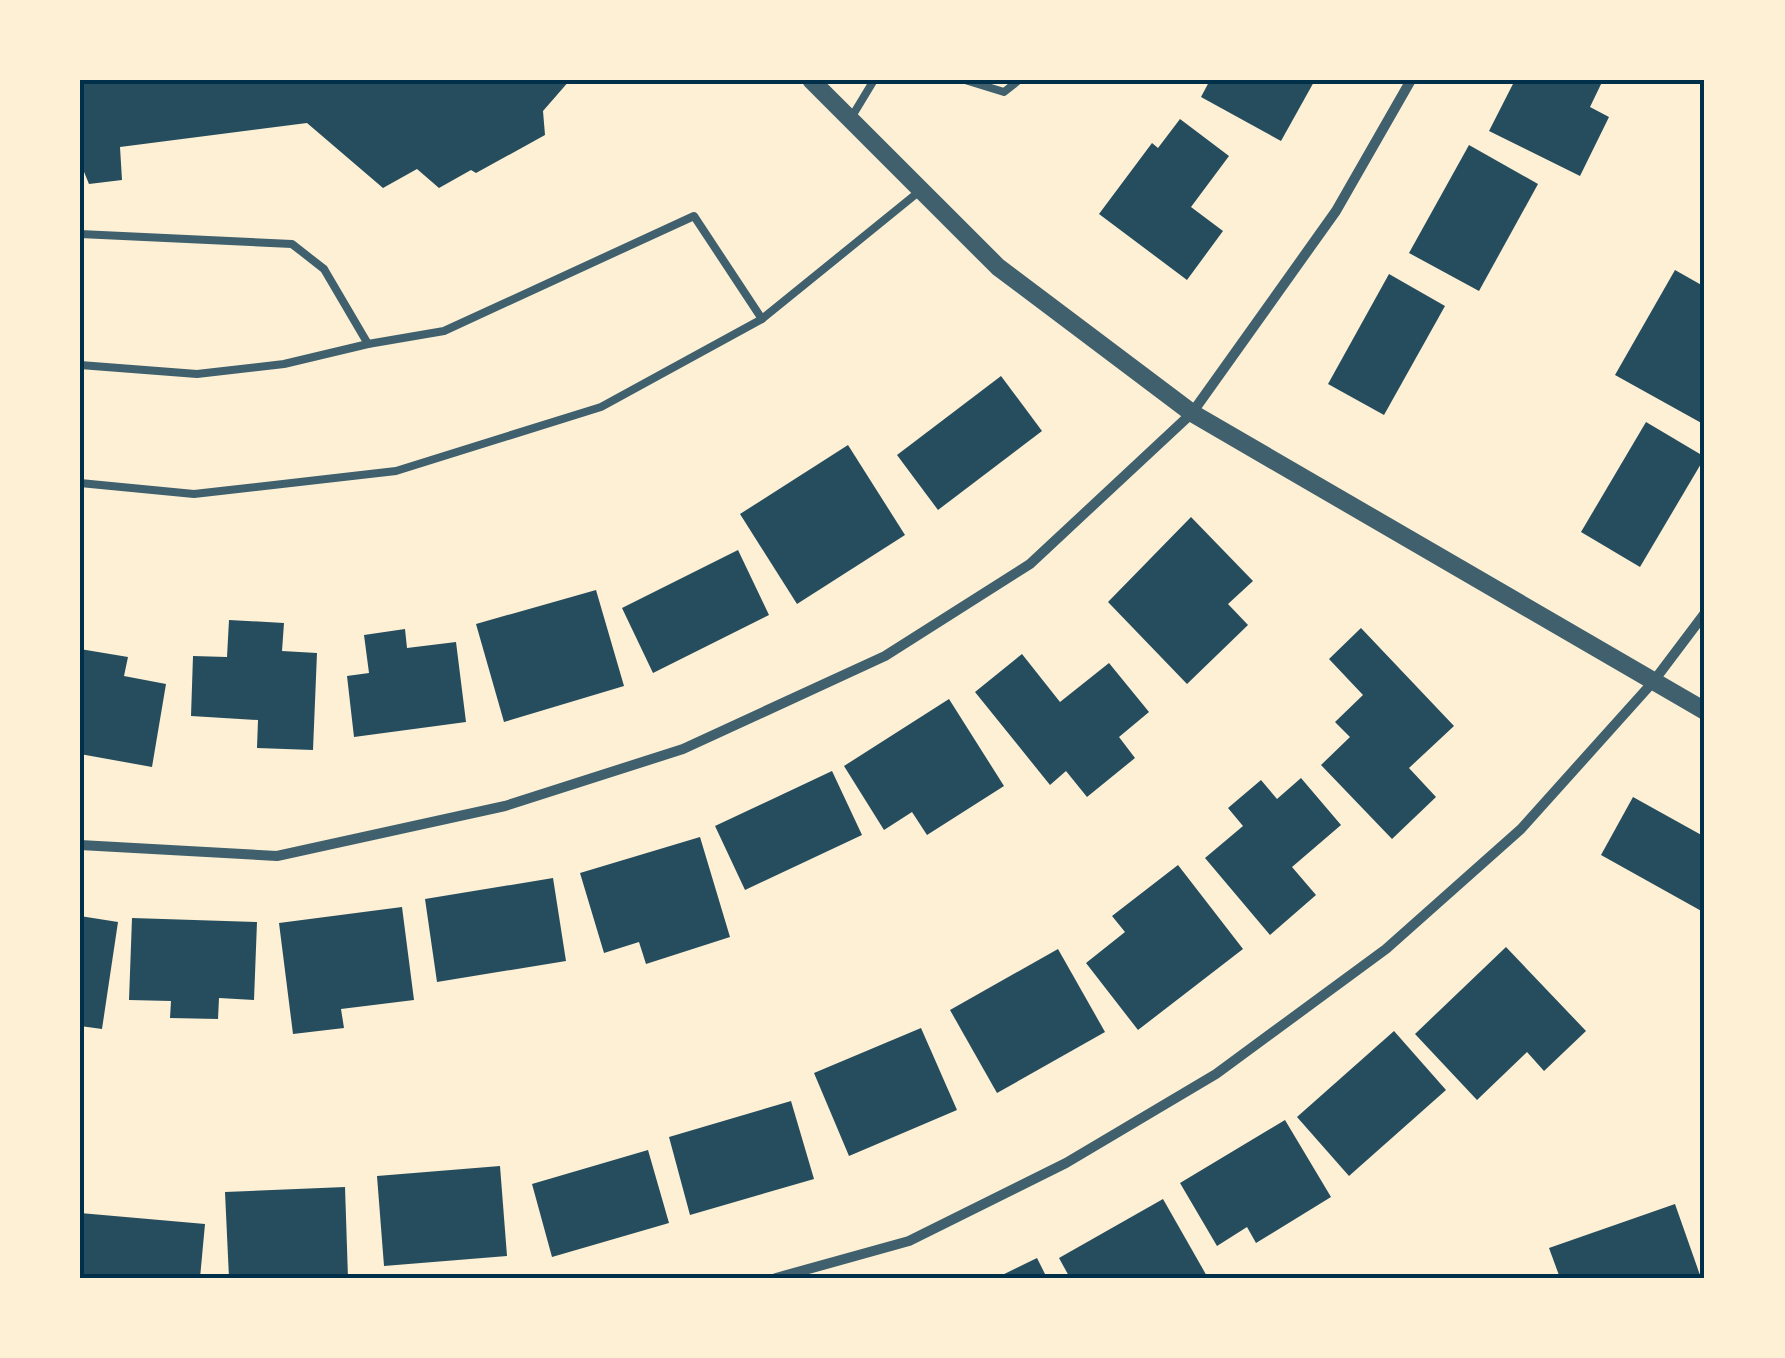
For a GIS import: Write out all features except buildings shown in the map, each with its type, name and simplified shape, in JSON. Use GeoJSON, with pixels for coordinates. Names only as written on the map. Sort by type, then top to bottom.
{"type":"FeatureCollection","features":[{"type":"Feature","properties":{"kind":"street"},"geometry":{"type":"LineString","coordinates":[[811,80],[998,267],[1192,413],[1705,711]]}},
{"type":"Feature","properties":{"kind":"street"},"geometry":{"type":"LineString","coordinates":[[80,845],[277,856],[505,806],[683,749],[885,656],[1030,564],[1192,413],[1336,211],[1411,80]]}},
{"type":"Feature","properties":{"kind":"street"},"geometry":{"type":"LineString","coordinates":[[776,1278],[909,1240],[1066,1163],[1216,1074],[1386,949],[1521,829],[1654,682],[1705,614]]}},
{"type":"Feature","properties":{"kind":"lane"},"geometry":{"type":"LineString","coordinates":[[851,118],[874,80]]}},
{"type":"Feature","properties":{"kind":"lane"},"geometry":{"type":"LineString","coordinates":[[966,80],[1004,92],[1019,80]]}},
{"type":"Feature","properties":{"kind":"lane"},"geometry":{"type":"LineString","coordinates":[[80,482],[194,494],[396,471],[601,406],[762,320],[922,190]]}},
{"type":"Feature","properties":{"kind":"lane"},"geometry":{"type":"LineString","coordinates":[[80,365],[197,374],[284,364],[444,331],[694,216],[762,320]]}},
{"type":"Feature","properties":{"kind":"lane"},"geometry":{"type":"LineString","coordinates":[[80,234],[292,244],[324,270],[368,344]]}}]}
